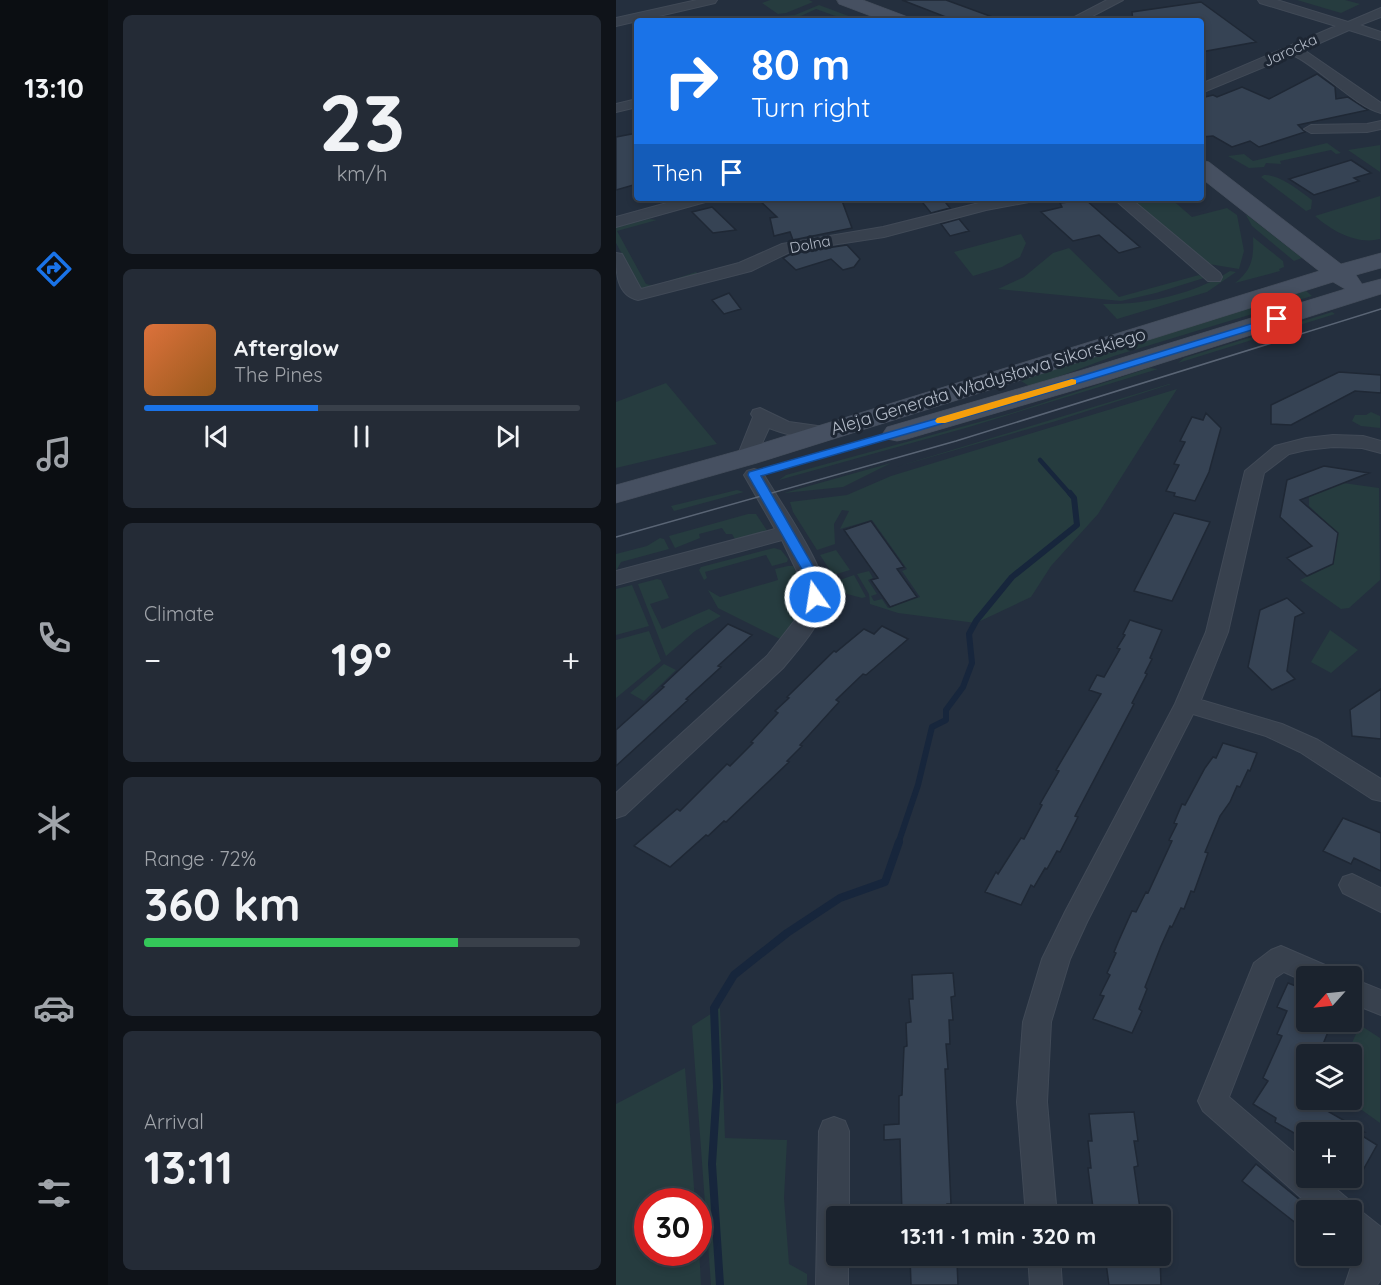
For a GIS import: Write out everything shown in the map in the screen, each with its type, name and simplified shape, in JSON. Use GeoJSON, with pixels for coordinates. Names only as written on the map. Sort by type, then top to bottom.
{"type":"FeatureCollection","features":[{"type":"Feature","properties":{"kind":"main road"},"geometry":{"type":"LineString","coordinates":[[846,0],[893,18]]}},
{"type":"Feature","properties":{"kind":"main road"},"geometry":{"type":"LineString","coordinates":[[1204,153],[1235,173],[1369,281]]}},
{"type":"Feature","properties":{"kind":"main road"},"geometry":{"type":"LineString","coordinates":[[1204,169],[1369,281]]}},
{"type":"Feature","properties":{"kind":"main road","name":"Aleja Generała Władysława Sikorskiego"},"geometry":{"type":"LineString","coordinates":[[616,512],[750,466],[1369,281]]}},
{"type":"Feature","properties":{"kind":"main road","name":"Aleja Generała Władysława Sikorskiego"},"geometry":{"type":"LineString","coordinates":[[616,494],[750,466],[825,432],[1004,390]]}},
{"type":"Feature","properties":{"kind":"street"},"geometry":{"type":"LineString","coordinates":[[648,18],[711,0]]}},
{"type":"Feature","properties":{"kind":"street"},"geometry":{"type":"LineString","coordinates":[[1079,18],[1117,0]]}},
{"type":"Feature","properties":{"kind":"street"},"geometry":{"type":"LineString","coordinates":[[1264,0],[1381,36]]}},
{"type":"Feature","properties":{"kind":"street"},"geometry":{"type":"LineString","coordinates":[[633,3],[644,18]]}},
{"type":"Feature","properties":{"kind":"street","name":"Jarocka"},"geometry":{"type":"LineString","coordinates":[[1204,88],[1345,25],[1381,12]]}},
{"type":"Feature","properties":{"kind":"street"},"geometry":{"type":"LineString","coordinates":[[616,22],[634,20]]}},
{"type":"Feature","properties":{"kind":"street"},"geometry":{"type":"LineString","coordinates":[[1292,49],[1321,64],[1381,109]]}},
{"type":"Feature","properties":{"kind":"street"},"geometry":{"type":"LineString","coordinates":[[616,108],[634,104]]}},
{"type":"Feature","properties":{"kind":"street"},"geometry":{"type":"LineString","coordinates":[[1311,129],[1367,128],[1381,125]]}},
{"type":"Feature","properties":{"kind":"street"},"geometry":{"type":"LineString","coordinates":[[616,222],[692,201]]}},
{"type":"Feature","properties":{"kind":"street","name":"Dolna"},"geometry":{"type":"LineString","coordinates":[[616,258],[631,290],[638,295],[745,267],[788,247],[884,232],[985,205],[1010,201]]}},
{"type":"Feature","properties":{"kind":"street"},"geometry":{"type":"LineString","coordinates":[[1125,201],[1214,278]]}},
{"type":"Feature","properties":{"kind":"street"},"geometry":{"type":"LineString","coordinates":[[616,808],[775,662],[804,627],[813,608],[815,586],[811,573],[750,466],[761,415],[801,431],[825,432]]}},
{"type":"Feature","properties":{"kind":"street"},"geometry":{"type":"LineString","coordinates":[[1040,1206],[1032,1102],[1037,1022],[1056,959],[1074,920],[1187,704],[1217,632],[1255,471],[1282,450],[1306,444],[1333,441],[1363,442],[1381,447]]}},
{"type":"Feature","properties":{"kind":"street"},"geometry":{"type":"LineString","coordinates":[[616,578],[788,532]]}},
{"type":"Feature","properties":{"kind":"street"},"geometry":{"type":"LineString","coordinates":[[1187,704],[1274,730],[1309,746],[1381,792]]}},
{"type":"Feature","properties":{"kind":"street"},"geometry":{"type":"LineString","coordinates":[[1352,885],[1381,901]]}},
{"type":"Feature","properties":{"kind":"street"},"geometry":{"type":"LineString","coordinates":[[1299,966],[1281,958],[1264,970],[1213,1101],[1326,1200]]}},
{"type":"Feature","properties":{"kind":"street"},"geometry":{"type":"LineString","coordinates":[[1362,995],[1381,1003]]}},
{"type":"Feature","properties":{"kind":"street"},"geometry":{"type":"LineString","coordinates":[[832,1285],[834,1131]]}},
{"type":"Feature","properties":{"kind":"street"},"geometry":{"type":"LineString","coordinates":[[1361,1285],[1362,1278],[1381,1249],[1362,1232]]}},
{"type":"Feature","properties":{"kind":"street"},"geometry":{"type":"LineString","coordinates":[[1045,1266],[1046,1285]]}},
{"type":"Feature","properties":{"kind":"green space"},"geometry":{"type":"Polygon","coordinates":[[[770,0],[809,0],[813,2],[778,14],[762,3],[770,0]]]}},
{"type":"Feature","properties":{"kind":"green space"},"geometry":{"type":"Polygon","coordinates":[[[1297,0],[1345,0],[1360,4],[1341,13],[1297,0]]]}},
{"type":"Feature","properties":{"kind":"green space"},"geometry":{"type":"Polygon","coordinates":[[[819,5],[854,18],[841,18],[816,9],[796,18],[767,17],[795,15],[819,5]]]}},
{"type":"Feature","properties":{"kind":"green space"},"geometry":{"type":"Polygon","coordinates":[[[1327,143],[1341,153],[1336,154],[1331,150],[1280,161],[1281,164],[1266,163],[1264,167],[1249,168],[1228,156],[1244,154],[1253,161],[1327,143]]]}},
{"type":"Feature","properties":{"kind":"green space"},"geometry":{"type":"Polygon","coordinates":[[[1380,145],[1380,172],[1348,150],[1380,145]]]}},
{"type":"Feature","properties":{"kind":"green space"},"geometry":{"type":"Polygon","coordinates":[[[1264,175],[1283,180],[1302,192],[1312,200],[1311,209],[1306,211],[1261,177],[1264,175]]]}},
{"type":"Feature","properties":{"kind":"green space"},"geometry":{"type":"Polygon","coordinates":[[[1380,196],[1380,239],[1363,240],[1345,235],[1329,227],[1315,216],[1380,196]]]}},
{"type":"Feature","properties":{"kind":"green space"},"geometry":{"type":"Polygon","coordinates":[[[1131,201],[1173,201],[1192,217],[1227,208],[1237,215],[1244,251],[1239,269],[1209,264],[1194,256],[1131,201]]]}},
{"type":"Feature","properties":{"kind":"green space"},"geometry":{"type":"Polygon","coordinates":[[[1246,215],[1302,258],[1294,261],[1252,226],[1246,215]]]}},
{"type":"Feature","properties":{"kind":"green space"},"geometry":{"type":"Polygon","coordinates":[[[649,219],[657,220],[617,231],[646,284],[654,286],[696,272],[698,274],[646,290],[640,288],[616,243],[616,227],[649,219]]]}},
{"type":"Feature","properties":{"kind":"green space"},"geometry":{"type":"Polygon","coordinates":[[[1021,234],[1026,243],[1020,257],[1002,267],[973,276],[954,252],[1021,234]]]}},
{"type":"Feature","properties":{"kind":"green space"},"geometry":{"type":"Polygon","coordinates":[[[1253,237],[1283,261],[1284,267],[1279,269],[1280,271],[1235,283],[1251,263],[1253,237]]]}},
{"type":"Feature","properties":{"kind":"green space"},"geometry":{"type":"Polygon","coordinates":[[[1069,248],[1119,297],[1199,275],[1204,278],[1121,301],[998,289],[1024,277],[1053,253],[1069,248]]]}},
{"type":"Feature","properties":{"kind":"green space"},"geometry":{"type":"Polygon","coordinates":[[[1230,271],[1236,272],[1207,292],[1117,319],[1103,304],[1153,300],[1185,292],[1230,271]]]}},
{"type":"Feature","properties":{"kind":"green space"},"geometry":{"type":"Polygon","coordinates":[[[1304,289],[1312,296],[1114,356],[1031,387],[1021,381],[1023,377],[1304,289]]]}},
{"type":"Feature","properties":{"kind":"green space"},"geometry":{"type":"Polygon","coordinates":[[[1332,312],[1335,314],[1178,363],[1184,358],[1332,312]]]}},
{"type":"Feature","properties":{"kind":"green space"},"geometry":{"type":"Polygon","coordinates":[[[1149,368],[1158,369],[969,427],[779,480],[786,475],[1012,413],[1149,368]]]}},
{"type":"Feature","properties":{"kind":"green space"},"geometry":{"type":"Polygon","coordinates":[[[666,383],[717,444],[616,468],[616,402],[666,383]]]}},
{"type":"Feature","properties":{"kind":"green space"},"geometry":{"type":"Polygon","coordinates":[[[1171,384],[1056,421],[896,467],[1171,384]]]}},
{"type":"Feature","properties":{"kind":"green space"},"geometry":{"type":"Polygon","coordinates":[[[1177,389],[1098,514],[1051,566],[1031,597],[976,623],[898,613],[870,604],[869,594],[857,574],[869,571],[873,578],[868,580],[877,594],[871,596],[874,601],[882,599],[888,608],[920,597],[902,571],[907,569],[872,520],[840,529],[849,511],[842,510],[834,524],[835,544],[817,550],[793,512],[790,502],[847,495],[891,476],[1177,389]]]}},
{"type":"Feature","properties":{"kind":"green space"},"geometry":{"type":"Polygon","coordinates":[[[1371,412],[1380,416],[1380,428],[1361,426],[1352,421],[1355,415],[1366,415],[1371,412]]]}},
{"type":"Feature","properties":{"kind":"green space"},"geometry":{"type":"Polygon","coordinates":[[[891,463],[843,487],[784,493],[891,463]]]}},
{"type":"Feature","properties":{"kind":"green space"},"geometry":{"type":"Polygon","coordinates":[[[1343,483],[1379,488],[1380,580],[1349,608],[1341,609],[1300,580],[1333,564],[1338,533],[1309,506],[1309,497],[1343,483]]]}},
{"type":"Feature","properties":{"kind":"green space"},"geometry":{"type":"Polygon","coordinates":[[[737,490],[744,492],[674,511],[671,506],[737,490]]]}},
{"type":"Feature","properties":{"kind":"green space"},"geometry":{"type":"Polygon","coordinates":[[[748,514],[756,514],[768,532],[736,541],[732,534],[726,534],[722,528],[699,534],[700,538],[675,548],[669,536],[748,514]]]}},
{"type":"Feature","properties":{"kind":"green space"},"geometry":{"type":"Polygon","coordinates":[[[660,538],[664,539],[669,549],[621,562],[616,571],[616,554],[647,546],[660,538]]]}},
{"type":"Feature","properties":{"kind":"green space"},"geometry":{"type":"Polygon","coordinates":[[[774,548],[781,550],[788,559],[787,562],[772,566],[766,555],[705,572],[707,578],[704,580],[699,570],[701,567],[774,548]]]}},
{"type":"Feature","properties":{"kind":"green space"},"geometry":{"type":"Polygon","coordinates":[[[836,550],[850,570],[833,575],[820,555],[836,550]]]}},
{"type":"Feature","properties":{"kind":"green space"},"geometry":{"type":"Polygon","coordinates":[[[793,566],[800,586],[799,605],[792,623],[780,639],[718,608],[708,590],[720,597],[778,580],[775,569],[793,566]]]}},
{"type":"Feature","properties":{"kind":"green space"},"geometry":{"type":"Polygon","coordinates":[[[854,575],[866,597],[836,591],[834,582],[854,575]]]}},
{"type":"Feature","properties":{"kind":"green space"},"geometry":{"type":"Polygon","coordinates":[[[661,580],[669,598],[650,604],[662,629],[709,609],[721,616],[695,631],[666,656],[638,584],[661,580]]]}},
{"type":"Feature","properties":{"kind":"green space"},"geometry":{"type":"Polygon","coordinates":[[[632,585],[649,626],[616,635],[616,589],[632,585]]]}},
{"type":"Feature","properties":{"kind":"green space"},"geometry":{"type":"Polygon","coordinates":[[[1330,630],[1358,650],[1331,673],[1311,662],[1330,630]]]}},
{"type":"Feature","properties":{"kind":"green space"},"geometry":{"type":"Polygon","coordinates":[[[649,631],[661,661],[616,698],[616,640],[649,631]]]}},
{"type":"Feature","properties":{"kind":"green space"},"geometry":{"type":"Polygon","coordinates":[[[664,664],[676,670],[644,701],[630,693],[664,664]]]}},
{"type":"Feature","properties":{"kind":"green space"},"geometry":{"type":"Polygon","coordinates":[[[720,1008],[725,1138],[787,1140],[784,1198],[789,1264],[807,1274],[807,1285],[711,1285],[712,1188],[704,1188],[692,1026],[720,1008]]]}},
{"type":"Feature","properties":{"kind":"green space"},"geometry":{"type":"Polygon","coordinates":[[[1362,1026],[1380,1038],[1380,1123],[1362,1110],[1362,1044],[1351,1044],[1357,1032],[1362,1032],[1362,1026]]]}},
{"type":"Feature","properties":{"kind":"green space"},"geometry":{"type":"Polygon","coordinates":[[[685,1068],[694,1188],[634,1188],[634,1266],[700,1266],[701,1285],[616,1285],[616,1104],[685,1068]]]}},
{"type":"Feature","properties":{"kind":"building"},"geometry":{"type":"Polygon","coordinates":[[[902,0],[946,0],[995,18],[948,18],[902,0]]]}},
{"type":"Feature","properties":{"kind":"building"},"geometry":{"type":"Polygon","coordinates":[[[1201,2],[1256,42],[1204,51],[1204,18],[1133,18],[1132,12],[1201,2]]]}},
{"type":"Feature","properties":{"kind":"building"},"geometry":{"type":"Polygon","coordinates":[[[1317,74],[1335,87],[1336,99],[1348,97],[1368,110],[1298,125],[1305,132],[1259,147],[1250,141],[1232,147],[1213,136],[1204,137],[1204,97],[1213,95],[1217,97],[1242,87],[1269,99],[1317,74]]]}},
{"type":"Feature","properties":{"kind":"building"},"geometry":{"type":"Polygon","coordinates":[[[634,134],[634,185],[616,190],[616,137],[634,134]]]}},
{"type":"Feature","properties":{"kind":"building"},"geometry":{"type":"Polygon","coordinates":[[[1351,160],[1371,173],[1354,178],[1359,181],[1314,195],[1289,179],[1351,160]]]}},
{"type":"Feature","properties":{"kind":"building"},"geometry":{"type":"Polygon","coordinates":[[[760,201],[842,201],[852,228],[793,240],[790,232],[774,236],[770,218],[777,217],[760,201]]]}},
{"type":"Feature","properties":{"kind":"building"},"geometry":{"type":"Polygon","coordinates":[[[921,201],[944,201],[950,208],[931,213],[921,201]]]}},
{"type":"Feature","properties":{"kind":"building"},"geometry":{"type":"Polygon","coordinates":[[[1087,201],[1140,247],[1119,253],[1099,235],[1073,241],[1041,212],[1062,207],[1060,203],[1087,201]]]}},
{"type":"Feature","properties":{"kind":"building"},"geometry":{"type":"Polygon","coordinates":[[[712,207],[736,230],[713,233],[692,212],[712,207]]]}},
{"type":"Feature","properties":{"kind":"building"},"geometry":{"type":"Polygon","coordinates":[[[959,219],[969,231],[950,236],[941,224],[959,219]]]}},
{"type":"Feature","properties":{"kind":"building"},"geometry":{"type":"Polygon","coordinates":[[[847,245],[860,259],[854,267],[843,270],[831,259],[796,270],[783,258],[793,253],[847,245]]]}},
{"type":"Feature","properties":{"kind":"building"},"geometry":{"type":"Polygon","coordinates":[[[729,293],[741,309],[724,314],[712,300],[729,293]]]}},
{"type":"Feature","properties":{"kind":"building"},"geometry":{"type":"Polygon","coordinates":[[[1339,372],[1381,375],[1381,393],[1355,391],[1291,425],[1271,424],[1271,405],[1339,372]]]}},
{"type":"Feature","properties":{"kind":"building"},"geometry":{"type":"Polygon","coordinates":[[[1206,413],[1221,428],[1209,472],[1195,501],[1174,496],[1175,493],[1166,491],[1179,465],[1174,464],[1185,442],[1180,441],[1192,417],[1203,420],[1206,413]]]}},
{"type":"Feature","properties":{"kind":"building"},"geometry":{"type":"Polygon","coordinates":[[[1324,466],[1369,473],[1300,500],[1338,533],[1333,564],[1307,576],[1287,558],[1312,546],[1280,517],[1287,480],[1324,466]]]}},
{"type":"Feature","properties":{"kind":"building"},"geometry":{"type":"Polygon","coordinates":[[[1174,513],[1210,522],[1172,601],[1134,591],[1174,513]]]}},
{"type":"Feature","properties":{"kind":"building"},"geometry":{"type":"Polygon","coordinates":[[[871,521],[904,567],[897,569],[917,597],[890,607],[871,580],[878,578],[844,530],[871,521]]]}},
{"type":"Feature","properties":{"kind":"building"},"geometry":{"type":"Polygon","coordinates":[[[1287,598],[1304,613],[1295,617],[1287,671],[1295,679],[1272,690],[1248,667],[1260,610],[1287,598]]]}},
{"type":"Feature","properties":{"kind":"building"},"geometry":{"type":"Polygon","coordinates":[[[1130,620],[1162,630],[1150,658],[1152,659],[1145,673],[1147,674],[1132,703],[1134,704],[1075,816],[1078,817],[1060,852],[1057,851],[1034,887],[1031,885],[1021,905],[985,892],[996,872],[998,874],[1021,838],[1024,839],[1059,771],[1056,770],[1101,694],[1089,690],[1097,675],[1104,677],[1120,649],[1117,648],[1130,620]]]}},
{"type":"Feature","properties":{"kind":"building"},"geometry":{"type":"Polygon","coordinates":[[[728,624],[752,635],[718,666],[721,667],[686,699],[688,700],[616,766],[616,730],[728,624]]]}},
{"type":"Feature","properties":{"kind":"building"},"geometry":{"type":"Polygon","coordinates":[[[882,626],[908,639],[866,675],[863,674],[836,700],[839,702],[800,745],[802,746],[787,761],[789,762],[726,822],[724,821],[708,836],[706,835],[670,867],[634,846],[677,809],[680,811],[727,764],[730,766],[778,713],[775,711],[789,698],[787,697],[834,651],[836,652],[864,629],[874,634],[882,626]]]}},
{"type":"Feature","properties":{"kind":"building"},"geometry":{"type":"Polygon","coordinates":[[[1381,689],[1381,739],[1352,736],[1350,710],[1381,689]]]}},
{"type":"Feature","properties":{"kind":"building"},"geometry":{"type":"Polygon","coordinates":[[[1223,743],[1257,753],[1250,771],[1248,770],[1240,787],[1237,786],[1220,816],[1205,852],[1208,853],[1194,892],[1191,891],[1184,909],[1181,908],[1161,946],[1145,987],[1147,989],[1139,1009],[1142,1011],[1132,1033],[1093,1019],[1104,996],[1100,995],[1110,975],[1107,973],[1116,953],[1114,952],[1132,911],[1136,912],[1146,892],[1148,893],[1172,841],[1169,840],[1177,824],[1174,823],[1182,804],[1185,805],[1205,768],[1213,757],[1216,758],[1223,743]]]}},
{"type":"Feature","properties":{"kind":"building"},"geometry":{"type":"Polygon","coordinates":[[[1343,818],[1381,833],[1381,871],[1354,858],[1351,864],[1323,851],[1343,818]]]}},
{"type":"Feature","properties":{"kind":"building"},"geometry":{"type":"Polygon","coordinates":[[[953,973],[955,996],[951,997],[953,1020],[949,1020],[950,1044],[946,1044],[948,1069],[945,1069],[951,1204],[947,1204],[947,1206],[902,1206],[900,1139],[884,1140],[884,1125],[899,1124],[899,1096],[902,1095],[904,1047],[907,1046],[906,1023],[911,1022],[909,999],[913,999],[912,975],[953,973]]]}},
{"type":"Feature","properties":{"kind":"building"},"geometry":{"type":"Polygon","coordinates":[[[1288,983],[1296,986],[1296,1032],[1328,1032],[1323,1044],[1296,1044],[1296,1110],[1326,1110],[1347,1122],[1296,1122],[1296,1134],[1275,1122],[1276,1118],[1253,1104],[1268,1081],[1263,1078],[1282,1036],[1277,1034],[1287,1011],[1277,1007],[1288,983]]]}},
{"type":"Feature","properties":{"kind":"building"},"geometry":{"type":"Polygon","coordinates":[[[1134,1112],[1138,1141],[1134,1141],[1138,1166],[1134,1167],[1140,1206],[1093,1206],[1088,1168],[1091,1168],[1088,1141],[1092,1141],[1089,1114],[1134,1112]]]}},
{"type":"Feature","properties":{"kind":"building"},"geometry":{"type":"Polygon","coordinates":[[[1362,1136],[1377,1145],[1362,1169],[1362,1136]]]}},
{"type":"Feature","properties":{"kind":"building"},"geometry":{"type":"Polygon","coordinates":[[[1256,1164],[1300,1200],[1296,1200],[1296,1223],[1242,1181],[1256,1164]]]}},
{"type":"Feature","properties":{"kind":"building"},"geometry":{"type":"Polygon","coordinates":[[[910,1266],[957,1266],[958,1285],[911,1285],[910,1266]]]}},
{"type":"Feature","properties":{"kind":"building"},"geometry":{"type":"Polygon","coordinates":[[[1106,1266],[1160,1266],[1161,1285],[1109,1285],[1106,1266]]]}},
{"type":"Feature","properties":{"kind":"waterway"},"geometry":{"type":"LineString","coordinates":[[1040,460],[1071,495]]}},
{"type":"Feature","properties":{"kind":"waterway"},"geometry":{"type":"LineString","coordinates":[[898,844],[918,785],[932,727],[946,720],[946,710],[963,687],[972,663],[969,634],[976,621],[1012,577],[1077,525],[1074,498],[1070,493]]}},
{"type":"Feature","properties":{"kind":"waterway"},"geometry":{"type":"LineString","coordinates":[[720,1285],[712,1164],[717,1087],[714,1008],[734,975],[787,933],[840,898],[885,882],[899,842]]}},
{"type":"Feature","properties":{"kind":"tram line"},"geometry":{"type":"LineString","coordinates":[[616,537],[956,441],[1381,309]]}},
{"type":"Feature","properties":{"kind":"slow traffic"},"geometry":{"type":"LineString","coordinates":[[941,421],[1072,382]]}},
{"type":"Feature","properties":{"kind":"route"},"geometry":{"type":"LineString","coordinates":[[815,597],[815,586],[811,573],[754,475],[1013,400],[1277,319]]}}]}
